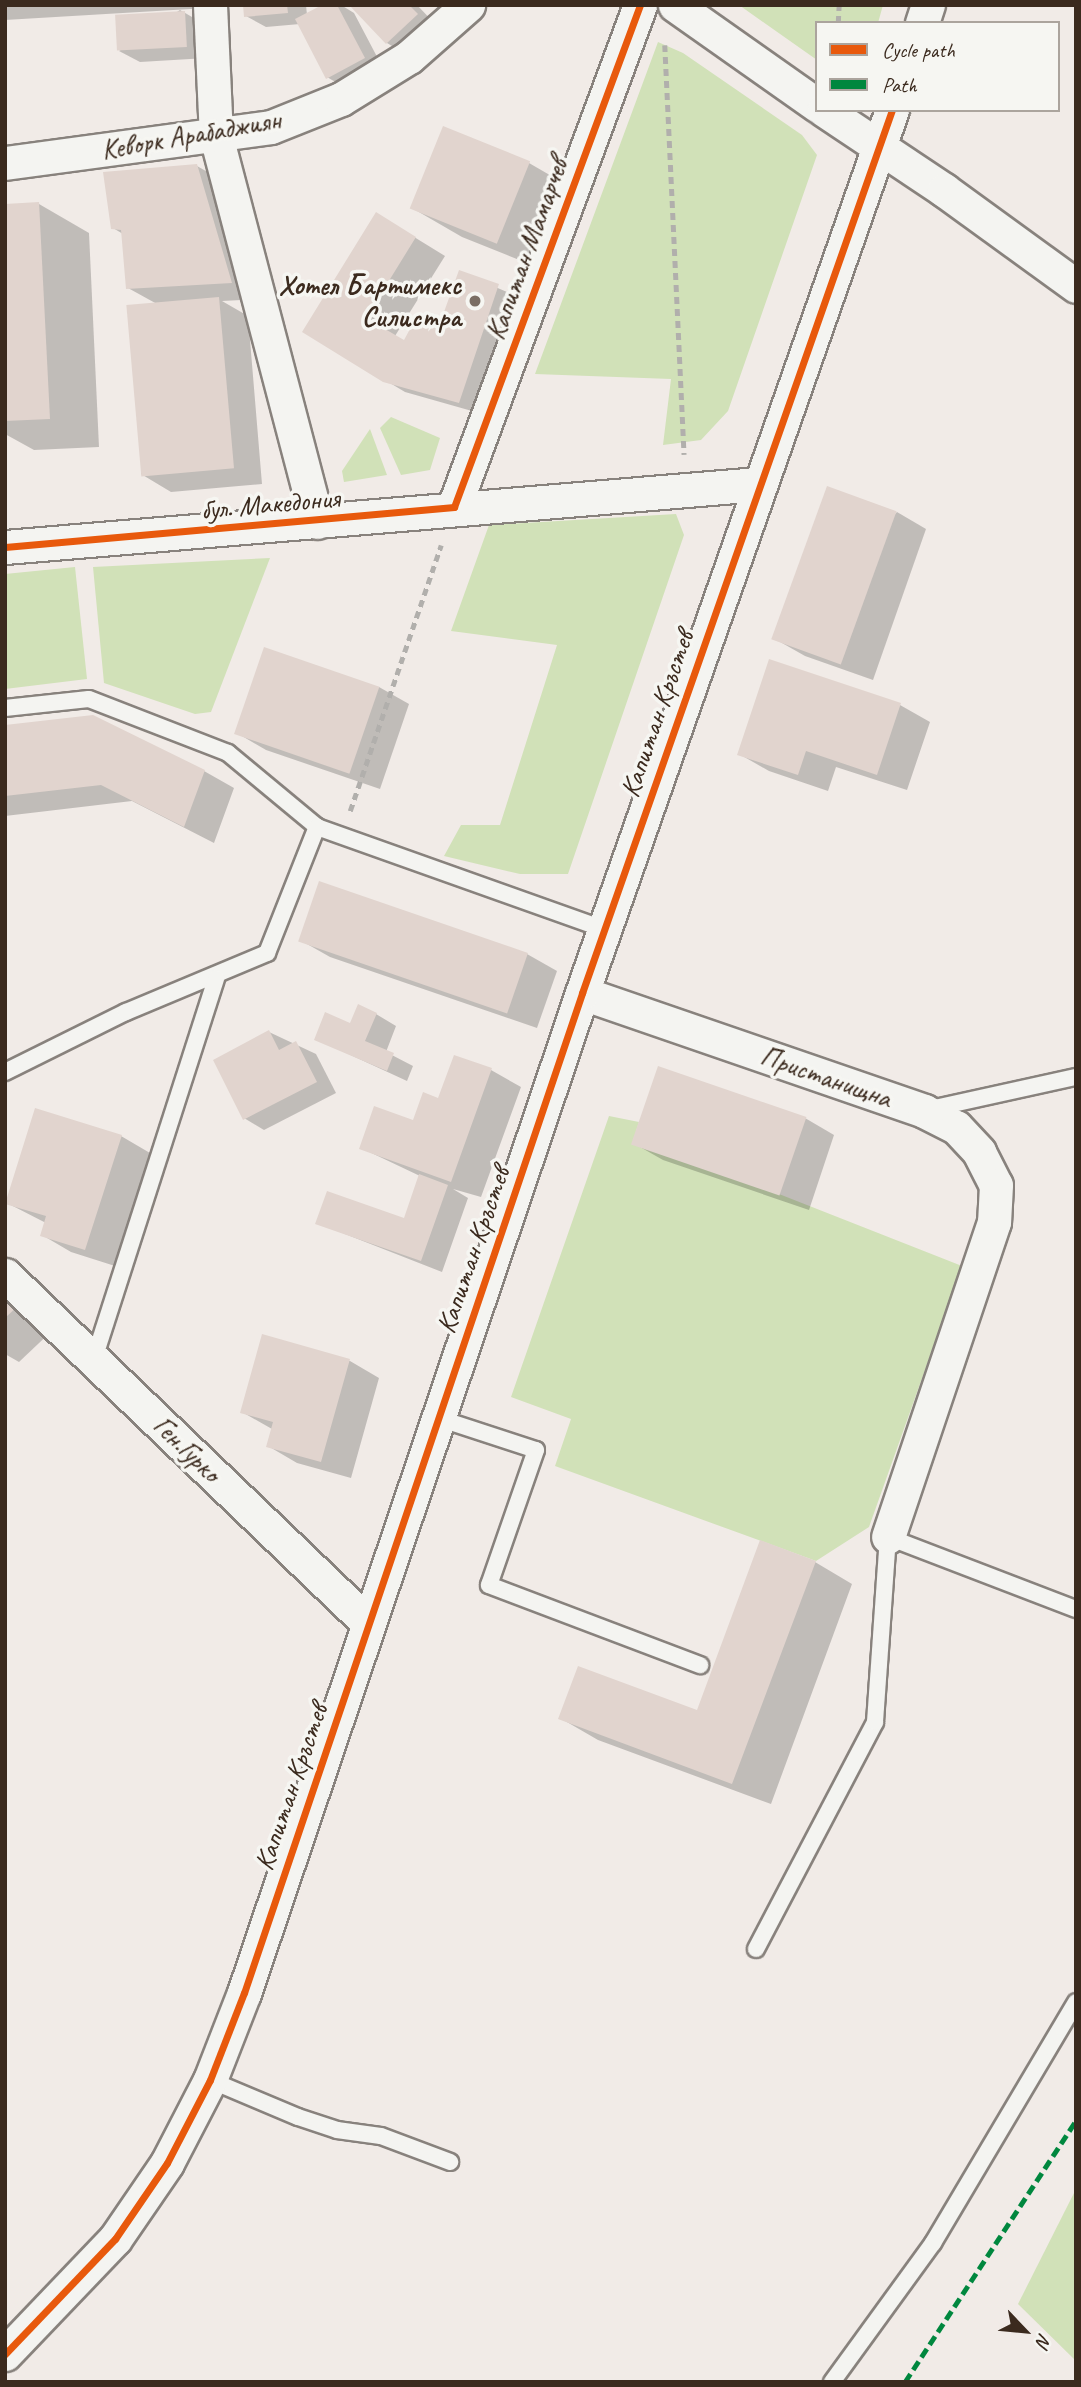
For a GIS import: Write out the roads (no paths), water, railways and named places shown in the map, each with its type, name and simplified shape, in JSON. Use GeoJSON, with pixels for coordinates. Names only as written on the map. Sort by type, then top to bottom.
{"type":"FeatureCollection","features":[{"type":"Feature","properties":{"kind":"street"},"geometry":{"type":"LineString","coordinates":[[210,5],[216,136],[317,522]]}},
{"type":"Feature","properties":{"kind":"street","name":"Кеворк Арабаджиян"},"geometry":{"type":"LineString","coordinates":[[5,163],[271,127],[341,99],[409,57],[468,5]]}},
{"type":"Feature","properties":{"kind":"street","name":"Капитан Мамарчев"},"geometry":{"type":"LineString","coordinates":[[454,507],[640,5]]}},
{"type":"Feature","properties":{"kind":"street"},"geometry":{"type":"LineString","coordinates":[[670,19],[815,104]]}},
{"type":"Feature","properties":{"kind":"street"},"geometry":{"type":"LineString","coordinates":[[827,112],[944,190],[1076,286]]}},
{"type":"Feature","properties":{"kind":"street","name":"Капитан Кръстев"},"geometry":{"type":"LineString","coordinates":[[5,2354],[115,2239],[167,2163],[210,2080],[244,1993],[582,993],[758,484],[891,112]]}},
{"type":"Feature","properties":{"kind":"street","name":"бул. Македония"},"geometry":{"type":"LineString","coordinates":[[5,547],[317,522],[454,507],[758,484]]}},
{"type":"Feature","properties":{"kind":"street","name":"Пристанищна"},"geometry":{"type":"LineString","coordinates":[[582,993],[924,1111]]}},
{"type":"Feature","properties":{"kind":"street"},"geometry":{"type":"LineString","coordinates":[[888,1537],[994,1222],[996,1185],[979,1152],[956,1127],[924,1111]]}},
{"type":"Feature","properties":{"kind":"street","name":"Ген.Гурко"},"geometry":{"type":"LineString","coordinates":[[5,1275],[368,1623]]}},
{"type":"Feature","properties":{"kind":"lane"},"geometry":{"type":"LineString","coordinates":[[5,708],[89,698],[228,753],[317,827],[604,929]]}},
{"type":"Feature","properties":{"kind":"lane"},"geometry":{"type":"LineString","coordinates":[[5,1072],[126,1012],[216,978],[267,953],[317,827]]}},
{"type":"Feature","properties":{"kind":"lane"},"geometry":{"type":"LineString","coordinates":[[94,1359],[216,978]]}},
{"type":"Feature","properties":{"kind":"lane","name":"Пристанищна"},"geometry":{"type":"LineString","coordinates":[[924,1111],[1076,1077]]}},
{"type":"Feature","properties":{"kind":"lane"},"geometry":{"type":"LineString","coordinates":[[438,1418],[536,1450],[489,1586],[700,1665]]}},
{"type":"Feature","properties":{"kind":"lane"},"geometry":{"type":"LineString","coordinates":[[756,1949],[875,1723],[888,1537],[1076,1609]]}},
{"type":"Feature","properties":{"kind":"lane"},"geometry":{"type":"LineString","coordinates":[[832,2382],[933,2243],[1076,2002]]}},
{"type":"Feature","properties":{"kind":"lane"},"geometry":{"type":"LineString","coordinates":[[210,2080],[298,2117],[337,2130],[381,2136],[450,2162]]}},
{"type":"Feature","properties":{"kind":"place","name":"Хотел Бартимекс Силистра"},"geometry":{"type":"Point","coordinates":[475,301]}}]}
